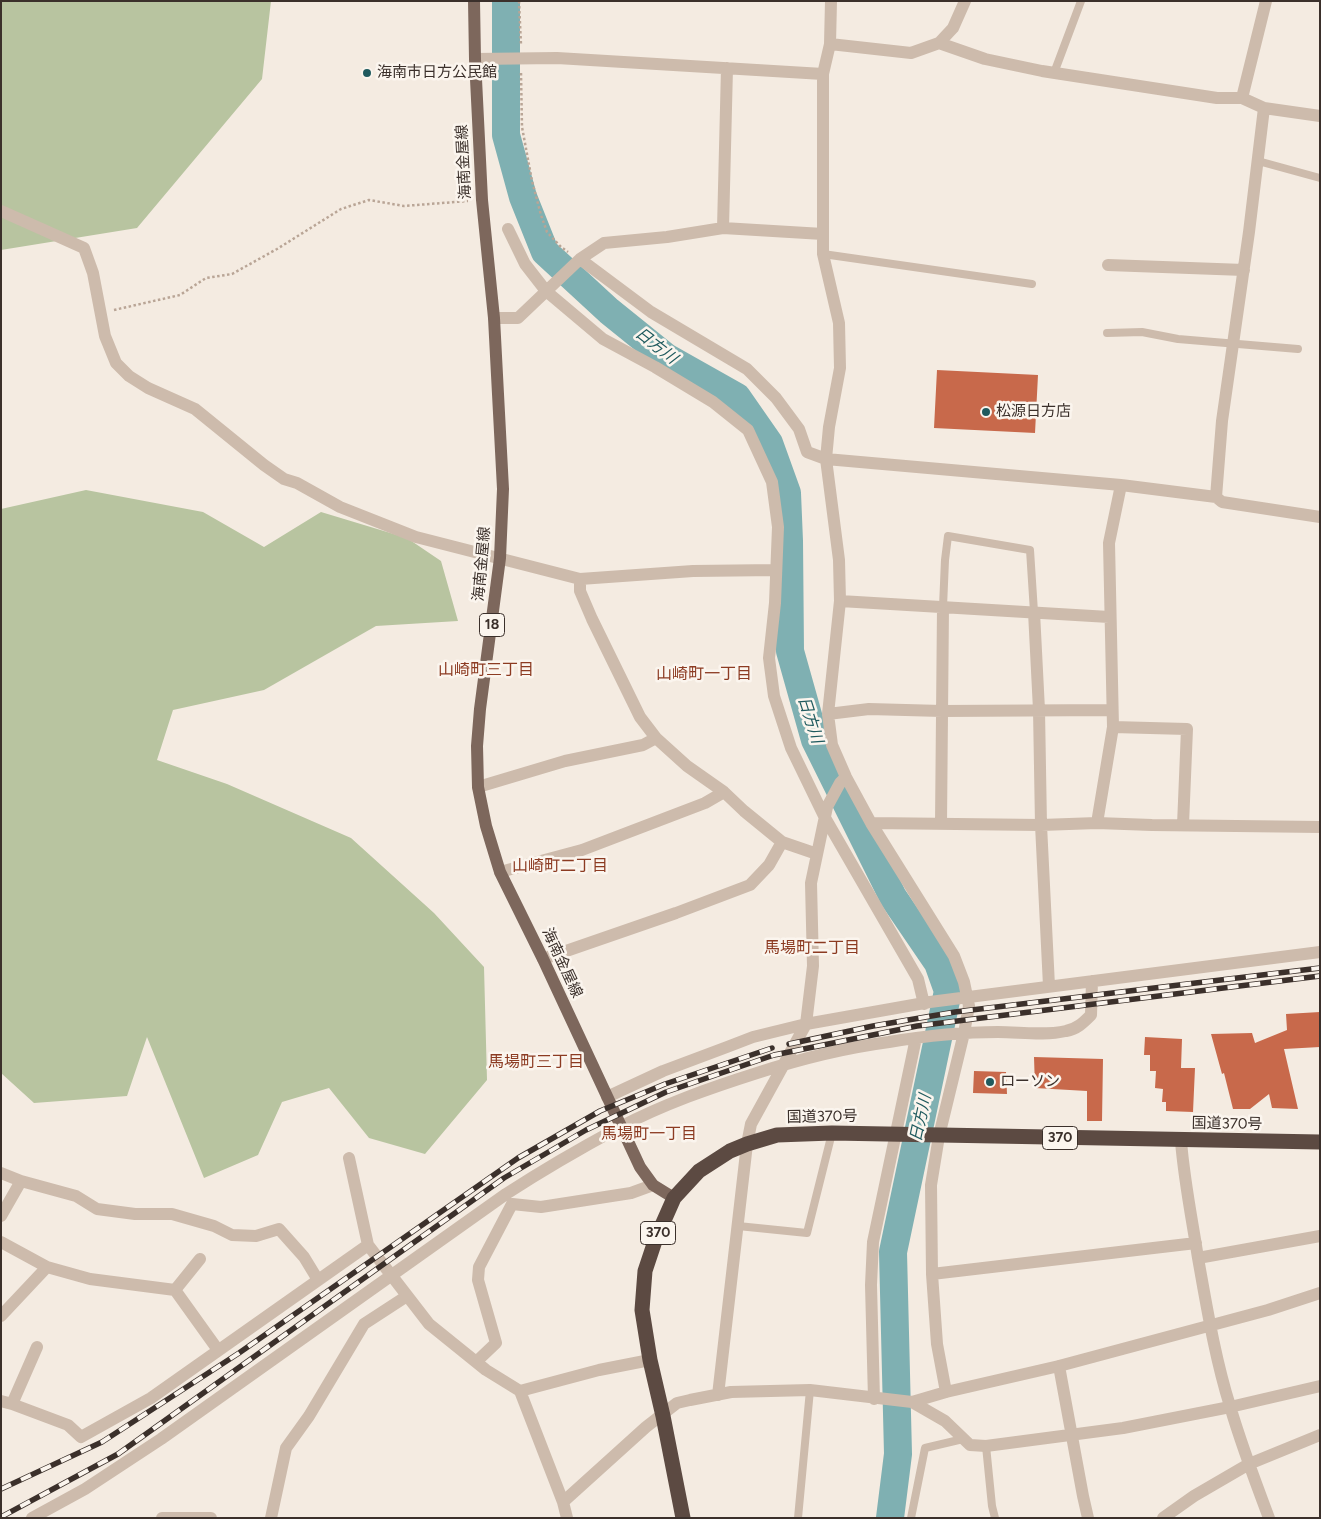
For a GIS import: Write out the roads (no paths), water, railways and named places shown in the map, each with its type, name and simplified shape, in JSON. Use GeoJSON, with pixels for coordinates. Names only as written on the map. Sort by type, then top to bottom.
{"type":"FeatureCollection","features":[{"type":"Feature","properties":{"kind":"highway","name":"国道370号"},"geometry":{"type":"LineString","coordinates":[[683,1518],[650,1360],[642,1310],[645,1270],[655,1240],[674,1198],[699,1172],[730,1151],[777,1136],[832,1134],[1320,1142]]}},
{"type":"Feature","properties":{"kind":"main road","name":"海南金屋線"},"geometry":{"type":"LineString","coordinates":[[474,1],[482,200],[494,318],[503,489],[500,558],[480,709],[477,746],[478,787],[486,826],[500,872],[543,959],[640,1167],[653,1185],[674,1198]]}},
{"type":"Feature","properties":{"kind":"street"},"geometry":{"type":"LineString","coordinates":[[831,1],[830,44],[823,74],[823,254],[839,323],[840,368],[829,427],[826,459],[838,560],[840,601],[828,714],[832,745],[843,780],[954,956],[963,998],[969,1006],[960,1034],[935,1136],[931,1185],[932,1274],[937,1344],[946,1392]]}},
{"type":"Feature","properties":{"kind":"street"},"geometry":{"type":"LineString","coordinates":[[830,44],[911,53],[939,43],[953,28],[965,1]]}},
{"type":"Feature","properties":{"kind":"street"},"geometry":{"type":"LineString","coordinates":[[1242,98],[1266,1]]}},
{"type":"Feature","properties":{"kind":"street"},"geometry":{"type":"LineString","coordinates":[[939,43],[985,60],[1054,73],[1217,98],[1242,98],[1264,108],[1320,116]]}},
{"type":"Feature","properties":{"kind":"street"},"geometry":{"type":"LineString","coordinates":[[475,59],[557,58],[823,74]]}},
{"type":"Feature","properties":{"kind":"street"},"geometry":{"type":"LineString","coordinates":[[723,228],[727,68]]}},
{"type":"Feature","properties":{"kind":"street"},"geometry":{"type":"LineString","coordinates":[[1216,497],[1222,421],[1244,270],[1264,108]]}},
{"type":"Feature","properties":{"kind":"street"},"geometry":{"type":"LineString","coordinates":[[1,211],[84,248],[93,273],[105,336],[116,363],[128,376],[148,388],[195,409],[264,466],[284,479],[297,483],[340,507],[416,537],[580,579],[693,571],[776,570]]}},
{"type":"Feature","properties":{"kind":"street"},"geometry":{"type":"LineString","coordinates":[[494,318],[518,318],[578,261],[604,243],[667,237],[723,228],[823,234]]}},
{"type":"Feature","properties":{"kind":"street"},"geometry":{"type":"LineString","coordinates":[[508,229],[525,264],[602,339],[655,367],[713,402],[748,430],[772,482],[778,527],[769,658],[774,696],[791,748],[918,979],[927,1003]]}},
{"type":"Feature","properties":{"kind":"street"},"geometry":{"type":"LineString","coordinates":[[578,261],[651,312],[747,369],[776,398],[794,422],[807,452],[826,459],[1120,486],[1216,497],[1222,502],[1320,517]]}},
{"type":"Feature","properties":{"kind":"street"},"geometry":{"type":"LineString","coordinates":[[1108,265],[1244,270]]}},
{"type":"Feature","properties":{"kind":"street"},"geometry":{"type":"LineString","coordinates":[[1097,823],[1112,726],[1109,543],[1120,486]]}},
{"type":"Feature","properties":{"kind":"street"},"geometry":{"type":"LineString","coordinates":[[580,579],[580,591],[617,672],[640,717],[656,738],[687,766],[724,792],[782,842],[817,854]]}},
{"type":"Feature","properties":{"kind":"street"},"geometry":{"type":"LineString","coordinates":[[840,601],[1109,616]]}},
{"type":"Feature","properties":{"kind":"street"},"geometry":{"type":"LineString","coordinates":[[941,823],[943,607]]}},
{"type":"Feature","properties":{"kind":"street"},"geometry":{"type":"LineString","coordinates":[[1034,612],[1039,710],[1041,825],[1049,986]]}},
{"type":"Feature","properties":{"kind":"street"},"geometry":{"type":"LineString","coordinates":[[828,714],[869,709],[942,711],[1112,710]]}},
{"type":"Feature","properties":{"kind":"street"},"geometry":{"type":"LineString","coordinates":[[1112,726],[1187,729],[1183,825]]}},
{"type":"Feature","properties":{"kind":"street"},"geometry":{"type":"LineString","coordinates":[[478,787],[565,761],[643,745],[656,738]]}},
{"type":"Feature","properties":{"kind":"street"},"geometry":{"type":"LineString","coordinates":[[718,1395],[747,1144],[751,1124],[806,1024],[813,966],[811,883],[826,812],[843,780]]}},
{"type":"Feature","properties":{"kind":"street"},"geometry":{"type":"LineString","coordinates":[[500,872],[582,850],[705,803],[724,792]]}},
{"type":"Feature","properties":{"kind":"street"},"geometry":{"type":"LineString","coordinates":[[871,823],[1041,825],[1097,823],[1320,827]]}},
{"type":"Feature","properties":{"kind":"street"},"geometry":{"type":"LineString","coordinates":[[543,959],[676,913],[750,884],[770,865],[782,842]]}},
{"type":"Feature","properties":{"kind":"street"},"geometry":{"type":"LineString","coordinates":[[607,1097],[663,1071],[745,1040],[806,1024],[927,1003],[1320,952]]}},
{"type":"Feature","properties":{"kind":"street"},"geometry":{"type":"LineString","coordinates":[[32,1518],[85,1489],[161,1439],[392,1276],[509,1199],[549,1167],[621,1126],[687,1096],[724,1083],[784,1064],[834,1052],[922,1037],[1066,1031],[1081,1025],[1091,1015],[1092,981]]}},
{"type":"Feature","properties":{"kind":"street"},"geometry":{"type":"LineString","coordinates":[[874,1399],[871,1285],[873,1242],[901,1135],[922,1037]]}},
{"type":"Feature","properties":{"kind":"street"},"geometry":{"type":"LineString","coordinates":[[1181,1141],[1183,1164],[1210,1325],[1230,1407],[1269,1518]]}},
{"type":"Feature","properties":{"kind":"street"},"geometry":{"type":"LineString","coordinates":[[349,1158],[368,1245],[429,1324],[486,1370],[520,1391],[564,1502],[567,1518]]}},
{"type":"Feature","properties":{"kind":"street"},"geometry":{"type":"LineString","coordinates":[[1,1173],[21,1181],[76,1196],[97,1209],[135,1214],[172,1214],[214,1226],[232,1235],[256,1236],[279,1229],[304,1257],[318,1280]]}},
{"type":"Feature","properties":{"kind":"street"},"geometry":{"type":"LineString","coordinates":[[1,1216],[21,1181]]}},
{"type":"Feature","properties":{"kind":"street"},"geometry":{"type":"LineString","coordinates":[[509,1199],[541,1207],[631,1193],[653,1185]]}},
{"type":"Feature","properties":{"kind":"street"},"geometry":{"type":"LineString","coordinates":[[476,1362],[496,1344],[478,1280],[479,1267],[509,1199]]}},
{"type":"Feature","properties":{"kind":"street"},"geometry":{"type":"LineString","coordinates":[[1198,1258],[1320,1236]]}},
{"type":"Feature","properties":{"kind":"street"},"geometry":{"type":"LineString","coordinates":[[1,1242],[47,1267],[90,1279],[175,1290],[218,1350]]}},
{"type":"Feature","properties":{"kind":"street"},"geometry":{"type":"LineString","coordinates":[[932,1274],[1196,1243]]}},
{"type":"Feature","properties":{"kind":"street"},"geometry":{"type":"LineString","coordinates":[[37,1347],[7,1403],[68,1426],[81,1437],[151,1398],[368,1245]]}},
{"type":"Feature","properties":{"kind":"street"},"geometry":{"type":"LineString","coordinates":[[175,1290],[200,1259]]}},
{"type":"Feature","properties":{"kind":"street"},"geometry":{"type":"LineString","coordinates":[[1,1316],[47,1267]]}},
{"type":"Feature","properties":{"kind":"street"},"geometry":{"type":"LineString","coordinates":[[564,1502],[646,1427],[663,1416],[677,1403],[731,1392],[810,1390],[912,1402],[946,1392],[1059,1366],[1268,1310],[1320,1292]]}},
{"type":"Feature","properties":{"kind":"street"},"geometry":{"type":"LineString","coordinates":[[271,1518],[286,1448],[309,1416],[364,1324],[407,1296]]}},
{"type":"Feature","properties":{"kind":"street"},"geometry":{"type":"LineString","coordinates":[[520,1391],[599,1370],[650,1360]]}},
{"type":"Feature","properties":{"kind":"street"},"geometry":{"type":"LineString","coordinates":[[1059,1366],[1088,1518]]}},
{"type":"Feature","properties":{"kind":"street"},"geometry":{"type":"LineString","coordinates":[[912,1402],[944,1421],[970,1445],[986,1446],[1123,1428],[1230,1407],[1320,1386]]}},
{"type":"Feature","properties":{"kind":"street"},"geometry":{"type":"LineString","coordinates":[[1163,1518],[1194,1496],[1249,1464],[1320,1435]]}},
{"type":"Feature","properties":{"kind":"street"},"geometry":{"type":"LineString","coordinates":[[162,1518],[211,1518]]}},
{"type":"Feature","properties":{"kind":"lane"},"geometry":{"type":"LineString","coordinates":[[1054,73],[1081,1]]}},
{"type":"Feature","properties":{"kind":"lane"},"geometry":{"type":"LineString","coordinates":[[1258,161],[1320,178]]}},
{"type":"Feature","properties":{"kind":"lane"},"geometry":{"type":"LineString","coordinates":[[823,254],[1032,284]]}},
{"type":"Feature","properties":{"kind":"lane"},"geometry":{"type":"LineString","coordinates":[[1107,333],[1142,332],[1178,339],[1298,349]]}},
{"type":"Feature","properties":{"kind":"lane"},"geometry":{"type":"LineString","coordinates":[[943,607],[948,536],[1030,550],[1034,612]]}},
{"type":"Feature","properties":{"kind":"lane"},"geometry":{"type":"LineString","coordinates":[[738,1226],[808,1234],[832,1134]]}},
{"type":"Feature","properties":{"kind":"lane"},"geometry":{"type":"LineString","coordinates":[[798,1518],[810,1390]]}},
{"type":"Feature","properties":{"kind":"lane"},"geometry":{"type":"LineString","coordinates":[[911,1518],[925,1448],[963,1438]]}},
{"type":"Feature","properties":{"kind":"lane"},"geometry":{"type":"LineString","coordinates":[[986,1446],[995,1518]]}},
{"type":"Feature","properties":{"kind":"waterway","name":"日方川"},"geometry":{"type":"LineString","coordinates":[[506,1],[506,135],[523,197],[545,252],[609,311],[666,357],[737,397],[769,443],[787,493],[790,651],[815,740],[893,897],[938,963],[948,991],[893,1252],[898,1454],[890,1518]]}},
{"type":"Feature","properties":{"kind":"railway"},"geometry":{"type":"LineString","coordinates":[[789,1044],[873,1026],[955,1012],[1320,968]]}},
{"type":"Feature","properties":{"kind":"railway"},"geometry":{"type":"LineString","coordinates":[[1,1517],[118,1454],[504,1178],[586,1130],[666,1092],[774,1055],[917,1026],[1320,976]]}},
{"type":"Feature","properties":{"kind":"railway"},"geometry":{"type":"LineString","coordinates":[[1,1489],[102,1442],[239,1353],[518,1158],[600,1111],[665,1084],[772,1048]]}},
{"type":"Feature","properties":{"kind":"place","name":"海南市日方公民館"},"geometry":{"type":"Point","coordinates":[367,73]}},
{"type":"Feature","properties":{"kind":"place","name":"松源日方店"},"geometry":{"type":"Point","coordinates":[986,412]}},
{"type":"Feature","properties":{"kind":"place","name":"ローソン"},"geometry":{"type":"Point","coordinates":[990,1082]}},
{"type":"Feature","properties":{"kind":"district","name":"山崎町三丁目"},"geometry":{"type":"Point","coordinates":[486,670]}},
{"type":"Feature","properties":{"kind":"district","name":"山崎町一丁目"},"geometry":{"type":"Point","coordinates":[704,674]}},
{"type":"Feature","properties":{"kind":"district","name":"山崎町二丁目"},"geometry":{"type":"Point","coordinates":[560,866]}},
{"type":"Feature","properties":{"kind":"district","name":"馬場町二丁目"},"geometry":{"type":"Point","coordinates":[812,948]}},
{"type":"Feature","properties":{"kind":"district","name":"馬場町三丁目"},"geometry":{"type":"Point","coordinates":[536,1062]}},
{"type":"Feature","properties":{"kind":"district","name":"馬場町一丁目"},"geometry":{"type":"Point","coordinates":[649,1134]}}]}
